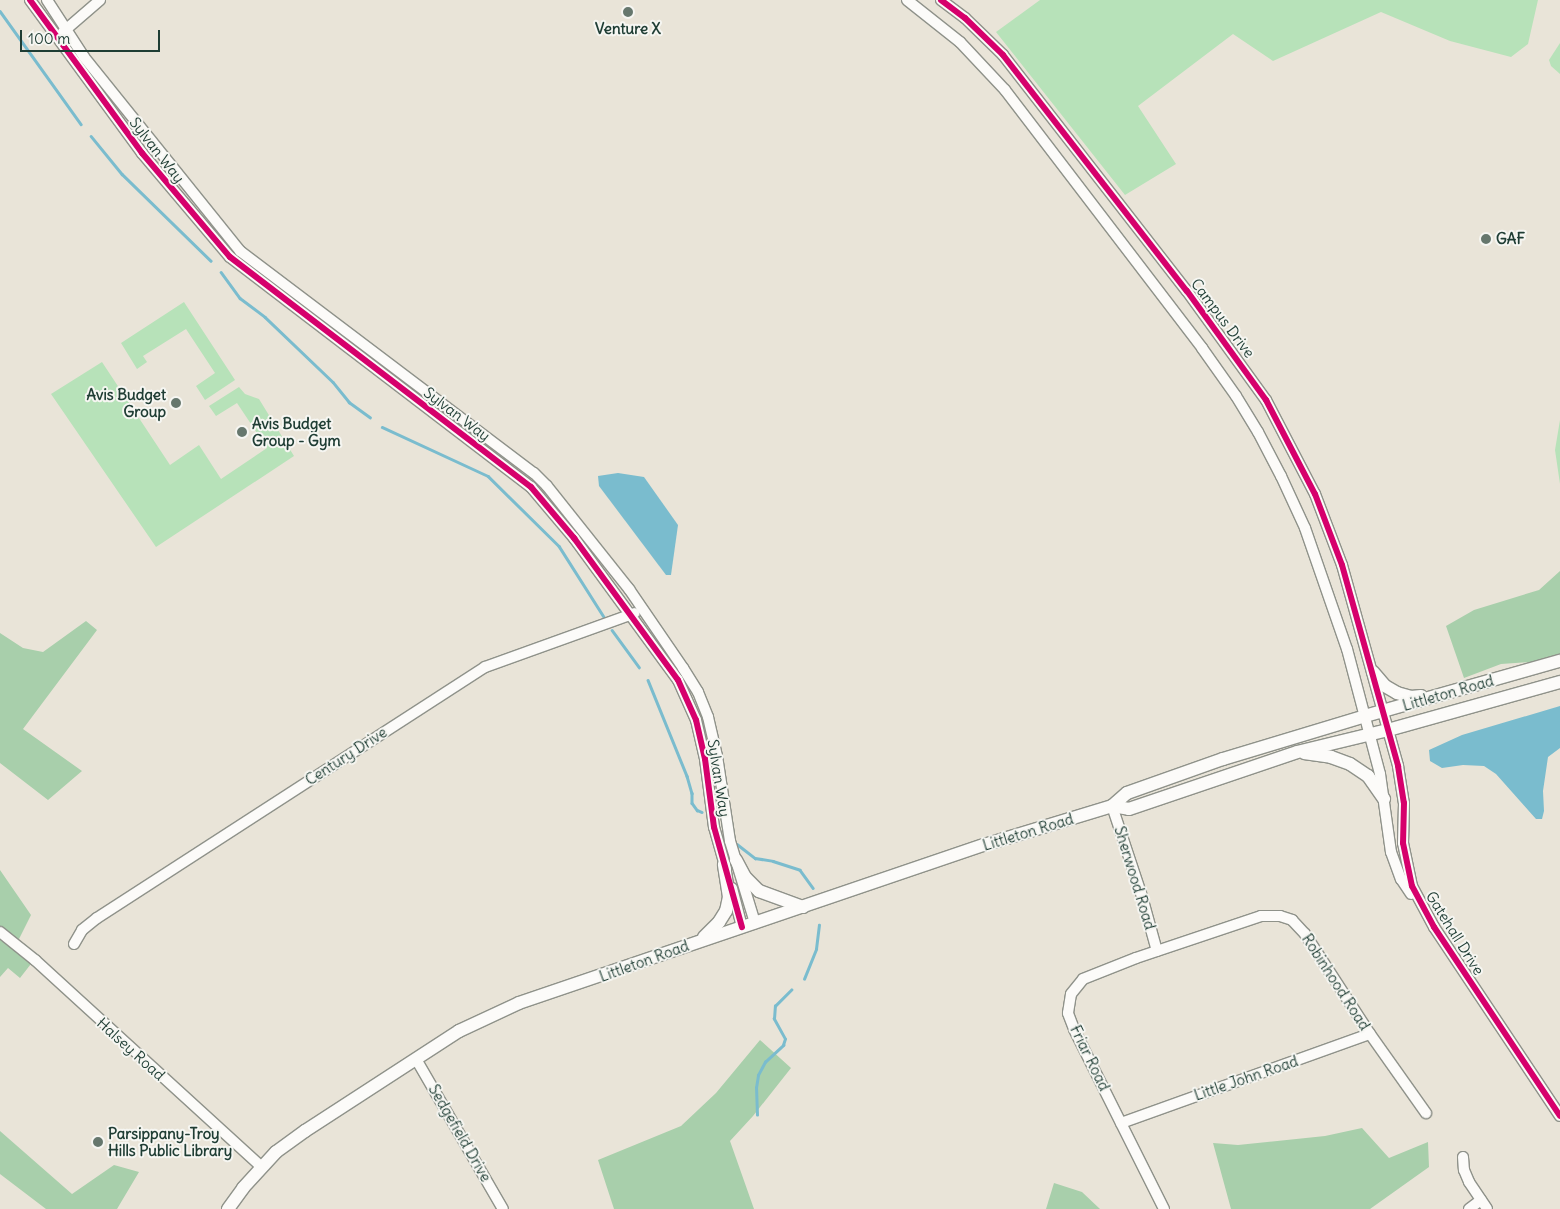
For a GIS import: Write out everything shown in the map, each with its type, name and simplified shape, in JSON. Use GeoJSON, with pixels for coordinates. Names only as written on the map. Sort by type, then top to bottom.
{"type":"FeatureCollection","features":[{"type":"Feature","properties":{"kind":"main road","name":"Littleton Road"},"geometry":{"type":"LineString","coordinates":[[228,1209],[262,1166],[276,1152],[305,1131],[459,1031],[519,1003],[984,846],[1112,806],[1127,793],[1223,759],[1365,716],[1560,661]]}},
{"type":"Feature","properties":{"kind":"main road"},"geometry":{"type":"LineString","coordinates":[[1373,672],[1385,686],[1411,697],[1439,695]]}},
{"type":"Feature","properties":{"kind":"main road","name":"Littleton Road"},"geometry":{"type":"LineString","coordinates":[[1112,806],[1130,810],[1297,752],[1388,730],[1560,682]]}},
{"type":"Feature","properties":{"kind":"main road"},"geometry":{"type":"LineString","coordinates":[[1297,752],[1331,757],[1350,764],[1368,776],[1384,799]]}},
{"type":"Feature","properties":{"kind":"main road"},"geometry":{"type":"LineString","coordinates":[[730,862],[758,890],[802,907]]}},
{"type":"Feature","properties":{"kind":"main road"},"geometry":{"type":"LineString","coordinates":[[698,942],[719,922],[726,911],[729,897],[730,862]]}},
{"type":"Feature","properties":{"kind":"street","name":"Sylvan Way"},"geometry":{"type":"LineString","coordinates":[[30,0],[111,111],[189,211],[230,257],[531,487],[574,538],[678,680],[696,720],[705,759],[714,827],[756,924]]}},
{"type":"Feature","properties":{"kind":"street"},"geometry":{"type":"LineString","coordinates":[[40,14],[49,3],[61,0]]}},
{"type":"Feature","properties":{"kind":"street"},"geometry":{"type":"LineString","coordinates":[[56,37],[100,0]]}},
{"type":"Feature","properties":{"kind":"street"},"geometry":{"type":"LineString","coordinates":[[907,0],[960,42],[1004,90],[1236,396],[1281,476],[1305,528],[1347,650],[1365,716]]}},
{"type":"Feature","properties":{"kind":"street","name":"Campus Drive"},"geometry":{"type":"LineString","coordinates":[[942,0],[977,29],[1003,55],[1193,299],[1266,400],[1315,494],[1330,532],[1383,711]]}},
{"type":"Feature","properties":{"kind":"street","name":"Sylvan Way"},"geometry":{"type":"LineString","coordinates":[[49,3],[67,28],[84,57],[240,251],[534,473],[578,524],[643,610],[690,679],[708,717],[717,756],[730,862],[742,927]]}},
{"type":"Feature","properties":{"kind":"street"},"geometry":{"type":"LineString","coordinates":[[111,111],[121,105]]}},
{"type":"Feature","properties":{"kind":"street","name":"Century Drive"},"geometry":{"type":"LineString","coordinates":[[74,944],[82,930],[97,918],[479,670],[504,658],[643,610]]}},
{"type":"Feature","properties":{"kind":"street","name":"Gatehall Drive"},"geometry":{"type":"LineString","coordinates":[[1383,711],[1402,784],[1406,864],[1412,886],[1428,916]]}},
{"type":"Feature","properties":{"kind":"street","name":"Gatehall Drive"},"geometry":{"type":"LineString","coordinates":[[1365,716],[1384,799],[1395,864],[1408,890],[1428,916],[1560,1116]]}},
{"type":"Feature","properties":{"kind":"street","name":"Sherwood Road"},"geometry":{"type":"LineString","coordinates":[[1112,806],[1141,893],[1157,951]]}},
{"type":"Feature","properties":{"kind":"street","name":"Robinhood Road"},"geometry":{"type":"LineString","coordinates":[[1157,951],[1261,916],[1286,917],[1297,924],[1305,934],[1370,1034],[1426,1112]]}},
{"type":"Feature","properties":{"kind":"street","name":"Halsey Road"},"geometry":{"type":"LineString","coordinates":[[0,932],[35,960],[262,1166]]}},
{"type":"Feature","properties":{"kind":"street","name":"Friar Road"},"geometry":{"type":"LineString","coordinates":[[1157,951],[1088,976],[1078,984],[1069,1000],[1068,1013],[1074,1029],[1164,1209]]}},
{"type":"Feature","properties":{"kind":"street","name":"Little John Road"},"geometry":{"type":"LineString","coordinates":[[1121,1123],[1370,1034]]}},
{"type":"Feature","properties":{"kind":"street","name":"Sedgefield Drive"},"geometry":{"type":"LineString","coordinates":[[416,1059],[503,1209]]}},
{"type":"Feature","properties":{"kind":"street"},"geometry":{"type":"LineString","coordinates":[[1463,1157],[1464,1170],[1484,1205],[1469,1209]]}},
{"type":"Feature","properties":{"kind":"green space"},"geometry":{"type":"Polygon","coordinates":[[[1040,0],[1538,0],[1528,44],[1511,57],[1450,41],[1381,12],[1273,61],[1233,34],[1138,106],[1176,164],[1125,195],[996,32],[1040,0]]]}},
{"type":"Feature","properties":{"kind":"green space"},"geometry":{"type":"Polygon","coordinates":[[[1560,43],[1560,74],[1551,66],[1549,60],[1560,43]]]}},
{"type":"Feature","properties":{"kind":"green space"},"geometry":{"type":"Polygon","coordinates":[[[184,302],[235,380],[205,400],[196,386],[215,373],[186,329],[143,356],[147,362],[137,369],[121,343],[184,302]]]}},
{"type":"Feature","properties":{"kind":"green space"},"geometry":{"type":"Polygon","coordinates":[[[102,362],[170,465],[199,445],[221,479],[267,448],[237,403],[216,416],[209,406],[239,387],[245,394],[259,399],[294,456],[156,547],[51,394],[102,362]]]}},
{"type":"Feature","properties":{"kind":"green space"},"geometry":{"type":"Polygon","coordinates":[[[1560,420],[1560,484],[1555,450],[1560,420]]]}},
{"type":"Feature","properties":{"kind":"green space"},"geometry":{"type":"Polygon","coordinates":[[[1560,571],[1560,655],[1531,662],[1501,664],[1464,678],[1446,626],[1474,610],[1539,590],[1560,571]]]}},
{"type":"Feature","properties":{"kind":"green space"},"geometry":{"type":"Polygon","coordinates":[[[86,621],[97,630],[23,729],[82,771],[48,800],[0,763],[0,633],[23,648],[43,652],[86,621]]]}},
{"type":"Feature","properties":{"kind":"green space"},"geometry":{"type":"Polygon","coordinates":[[[0,870],[31,915],[16,945],[34,960],[20,978],[8,968],[0,977],[0,870]]]}},
{"type":"Feature","properties":{"kind":"green space"},"geometry":{"type":"Polygon","coordinates":[[[760,1040],[791,1068],[753,1116],[730,1141],[754,1209],[614,1209],[598,1160],[681,1126],[716,1093],[760,1040]]]}},
{"type":"Feature","properties":{"kind":"green space"},"geometry":{"type":"Polygon","coordinates":[[[1362,1128],[1389,1158],[1428,1142],[1429,1167],[1370,1209],[1231,1209],[1213,1143],[1238,1145],[1325,1136],[1362,1128]]]}},
{"type":"Feature","properties":{"kind":"green space"},"geometry":{"type":"Polygon","coordinates":[[[0,1131],[72,1194],[114,1165],[139,1172],[117,1209],[46,1209],[0,1174],[0,1131]]]}},
{"type":"Feature","properties":{"kind":"green space"},"geometry":{"type":"Polygon","coordinates":[[[1054,1183],[1082,1192],[1100,1209],[1046,1209],[1054,1183]]]}},
{"type":"Feature","properties":{"kind":"water"},"geometry":{"type":"Polygon","coordinates":[[[618,473],[644,477],[678,525],[671,575],[666,575],[599,486],[598,476],[618,473]]]}},
{"type":"Feature","properties":{"kind":"water"},"geometry":{"type":"Polygon","coordinates":[[[1560,706],[1560,748],[1548,757],[1543,791],[1544,811],[1542,819],[1536,819],[1496,774],[1484,766],[1463,765],[1442,768],[1430,761],[1429,750],[1462,735],[1560,706]]]}},
{"type":"Feature","properties":{"kind":"waterway"},"geometry":{"type":"LineString","coordinates":[[0,11],[81,124]]}},
{"type":"Feature","properties":{"kind":"waterway"},"geometry":{"type":"LineString","coordinates":[[91,136],[122,174],[211,261]]}},
{"type":"Feature","properties":{"kind":"waterway"},"geometry":{"type":"LineString","coordinates":[[221,272],[240,298],[265,317],[333,382],[349,402],[370,417]]}},
{"type":"Feature","properties":{"kind":"waterway"},"geometry":{"type":"LineString","coordinates":[[382,427],[488,476],[559,546],[604,617]]}},
{"type":"Feature","properties":{"kind":"waterway"},"geometry":{"type":"LineString","coordinates":[[612,630],[639,667]]}},
{"type":"Feature","properties":{"kind":"waterway"},"geometry":{"type":"LineString","coordinates":[[648,680],[687,776],[692,793],[692,803],[697,810],[702,812]]}},
{"type":"Feature","properties":{"kind":"waterway"},"geometry":{"type":"LineString","coordinates":[[737,844],[755,858],[773,861],[800,870],[813,888]]}},
{"type":"Feature","properties":{"kind":"waterway"},"geometry":{"type":"LineString","coordinates":[[804,979],[816,949],[819,925]]}},
{"type":"Feature","properties":{"kind":"waterway"},"geometry":{"type":"LineString","coordinates":[[757,1115],[756,1088],[758,1075],[765,1062],[783,1045],[785,1039],[774,1019],[775,1006],[791,990]]}},
{"type":"Feature","properties":{"kind":"cycle path"},"geometry":{"type":"LineString","coordinates":[[30,0],[142,153],[230,257],[531,487],[574,538],[678,680],[696,720],[705,759],[714,827],[742,927]]}},
{"type":"Feature","properties":{"kind":"cycle path"},"geometry":{"type":"LineString","coordinates":[[941,0],[965,18],[1003,55],[1187,291],[1266,400],[1315,494],[1342,565],[1398,766],[1404,803],[1403,843],[1412,886],[1434,927],[1560,1116]]}},
{"type":"Feature","properties":{"kind":"place","name":"Venture X"},"geometry":{"type":"Point","coordinates":[628,12]}},
{"type":"Feature","properties":{"kind":"place","name":"GAF"},"geometry":{"type":"Point","coordinates":[1486,239]}},
{"type":"Feature","properties":{"kind":"place","name":"Avis Budget Group"},"geometry":{"type":"Point","coordinates":[176,403]}},
{"type":"Feature","properties":{"kind":"place","name":"Avis Budget Group - Gym"},"geometry":{"type":"Point","coordinates":[242,432]}},
{"type":"Feature","properties":{"kind":"place","name":"Parsippany-Troy Hills Public Library"},"geometry":{"type":"Point","coordinates":[98,1142]}}]}
